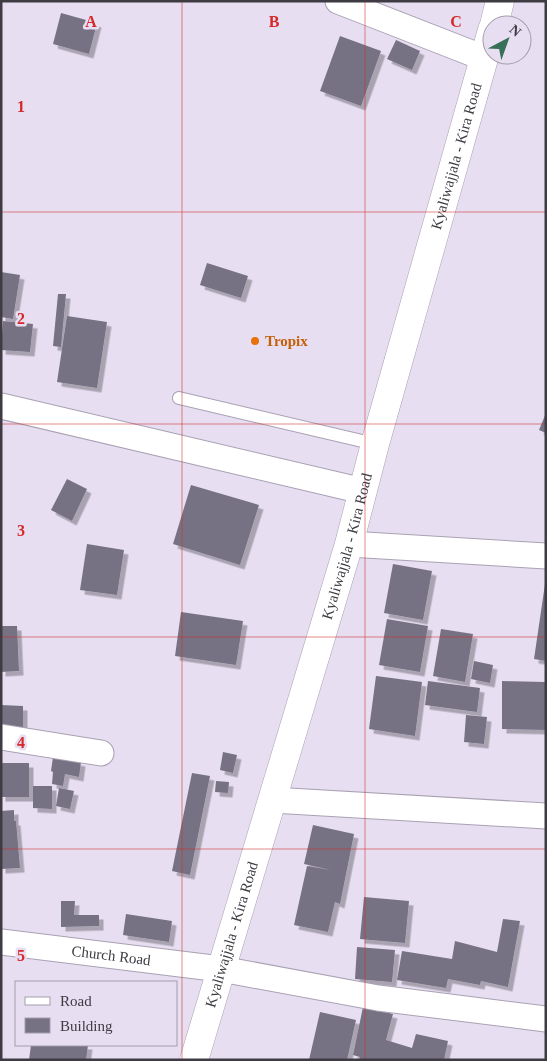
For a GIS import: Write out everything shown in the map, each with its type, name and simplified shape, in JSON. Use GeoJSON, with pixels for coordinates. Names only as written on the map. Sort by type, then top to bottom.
{"type":"FeatureCollection","features":[{"type":"Feature","properties":{"kind":"street"},"geometry":{"type":"LineString","coordinates":[[338,1],[482,57]]}},
{"type":"Feature","properties":{"kind":"street"},"geometry":{"type":"LineString","coordinates":[[496,15],[500,1]]}},
{"type":"Feature","properties":{"kind":"street","name":"Kyaliwajjala - Kira Road"},"geometry":{"type":"LineString","coordinates":[[194,1060],[348,544],[482,65]]}},
{"type":"Feature","properties":{"kind":"street"},"geometry":{"type":"LineString","coordinates":[[1,406],[363,491]]}},
{"type":"Feature","properties":{"kind":"street"},"geometry":{"type":"LineString","coordinates":[[348,544],[546,556]]}},
{"type":"Feature","properties":{"kind":"street"},"geometry":{"type":"LineString","coordinates":[[1,737],[101,752]]}},
{"type":"Feature","properties":{"kind":"street"},"geometry":{"type":"LineString","coordinates":[[272,800],[546,816]]}},
{"type":"Feature","properties":{"kind":"street","name":"Church Road"},"geometry":{"type":"LineString","coordinates":[[1,942],[221,969],[378,998],[546,1019]]}},
{"type":"Feature","properties":{"kind":"lane"},"geometry":{"type":"LineString","coordinates":[[179,398],[375,444]]}},
{"type":"Feature","properties":{"kind":"building"},"geometry":{"type":"Polygon","coordinates":[[[61,13],[97,23],[89,54],[53,44],[61,13]]]}},
{"type":"Feature","properties":{"kind":"building"},"geometry":{"type":"Polygon","coordinates":[[[340,36],[381,51],[361,106],[320,91],[340,36]]]}},
{"type":"Feature","properties":{"kind":"building"},"geometry":{"type":"Polygon","coordinates":[[[396,40],[420,51],[412,70],[387,59],[396,40]]]}},
{"type":"Feature","properties":{"kind":"building"},"geometry":{"type":"Polygon","coordinates":[[[207,263],[248,276],[241,298],[200,285],[207,263]]]}},
{"type":"Feature","properties":{"kind":"building"},"geometry":{"type":"Polygon","coordinates":[[[1,272],[20,275],[13,319],[1,317],[1,272]]]}},
{"type":"Feature","properties":{"kind":"building"},"geometry":{"type":"Polygon","coordinates":[[[58,294],[66,294],[61,347],[53,346],[58,294]]]}},
{"type":"Feature","properties":{"kind":"building"},"geometry":{"type":"Polygon","coordinates":[[[67,316],[107,322],[97,388],[57,382],[67,316]]]}},
{"type":"Feature","properties":{"kind":"building"},"geometry":{"type":"Polygon","coordinates":[[[3,321],[33,324],[30,352],[1,350],[3,321]]]}},
{"type":"Feature","properties":{"kind":"building"},"geometry":{"type":"Polygon","coordinates":[[[546,413],[546,433],[539,430],[546,413]]]}},
{"type":"Feature","properties":{"kind":"building"},"geometry":{"type":"Polygon","coordinates":[[[67,479],[87,489],[72,521],[51,510],[67,479]]]}},
{"type":"Feature","properties":{"kind":"building"},"geometry":{"type":"Polygon","coordinates":[[[191,485],[259,505],[240,565],[173,544],[191,485]]]}},
{"type":"Feature","properties":{"kind":"building"},"geometry":{"type":"Polygon","coordinates":[[[87,544],[124,550],[117,595],[80,590],[87,544]]]}},
{"type":"Feature","properties":{"kind":"building"},"geometry":{"type":"Polygon","coordinates":[[[393,564],[432,571],[423,620],[384,613],[393,564]]]}},
{"type":"Feature","properties":{"kind":"building"},"geometry":{"type":"Polygon","coordinates":[[[546,584],[546,661],[534,659],[546,584]]]}},
{"type":"Feature","properties":{"kind":"building"},"geometry":{"type":"Polygon","coordinates":[[[181,612],[243,621],[236,665],[175,656],[181,612]]]}},
{"type":"Feature","properties":{"kind":"building"},"geometry":{"type":"Polygon","coordinates":[[[387,619],[428,626],[420,672],[379,665],[387,619]]]}},
{"type":"Feature","properties":{"kind":"building"},"geometry":{"type":"Polygon","coordinates":[[[1,626],[17,626],[19,671],[1,672],[1,626]]]}},
{"type":"Feature","properties":{"kind":"building"},"geometry":{"type":"Polygon","coordinates":[[[441,629],[473,634],[465,682],[433,676],[441,629]]]}},
{"type":"Feature","properties":{"kind":"building"},"geometry":{"type":"Polygon","coordinates":[[[474,661],[493,665],[490,683],[471,679],[474,661]]]}},
{"type":"Feature","properties":{"kind":"building"},"geometry":{"type":"Polygon","coordinates":[[[376,676],[422,682],[415,736],[369,729],[376,676]]]}},
{"type":"Feature","properties":{"kind":"building"},"geometry":{"type":"Polygon","coordinates":[[[428,681],[480,688],[477,712],[425,705],[428,681]]]}},
{"type":"Feature","properties":{"kind":"building"},"geometry":{"type":"Polygon","coordinates":[[[502,681],[546,682],[546,730],[502,729],[502,681]]]}},
{"type":"Feature","properties":{"kind":"building"},"geometry":{"type":"Polygon","coordinates":[[[1,705],[23,706],[23,727],[1,727],[1,705]]]}},
{"type":"Feature","properties":{"kind":"building"},"geometry":{"type":"Polygon","coordinates":[[[466,715],[487,717],[484,744],[464,742],[466,715]]]}},
{"type":"Feature","properties":{"kind":"building"},"geometry":{"type":"Polygon","coordinates":[[[223,752],[237,755],[233,773],[220,770],[223,752]]]}},
{"type":"Feature","properties":{"kind":"building"},"geometry":{"type":"Polygon","coordinates":[[[53,757],[81,762],[79,777],[65,774],[63,786],[52,784],[53,757]]]}},
{"type":"Feature","properties":{"kind":"building"},"geometry":{"type":"Polygon","coordinates":[[[1,763],[29,763],[29,797],[1,797],[1,763]]]}},
{"type":"Feature","properties":{"kind":"building"},"geometry":{"type":"Polygon","coordinates":[[[192,773],[210,776],[190,875],[172,871],[192,773]]]}},
{"type":"Feature","properties":{"kind":"building"},"geometry":{"type":"Polygon","coordinates":[[[216,781],[229,782],[228,793],[215,792],[216,781]]]}},
{"type":"Feature","properties":{"kind":"building"},"geometry":{"type":"Polygon","coordinates":[[[33,786],[52,786],[52,809],[33,808],[33,786]]]}},
{"type":"Feature","properties":{"kind":"building"},"geometry":{"type":"Polygon","coordinates":[[[59,788],[74,791],[70,809],[56,806],[59,788]]]}},
{"type":"Feature","properties":{"kind":"building"},"geometry":{"type":"Polygon","coordinates":[[[14,810],[20,868],[1,869],[1,811],[14,810]]]}},
{"type":"Feature","properties":{"kind":"building"},"geometry":{"type":"Polygon","coordinates":[[[313,825],[354,834],[340,904],[335,902],[328,932],[294,925],[307,866],[331,870],[304,864],[313,825]]]}},
{"type":"Feature","properties":{"kind":"building"},"geometry":{"type":"Polygon","coordinates":[[[364,897],[409,901],[405,943],[360,939],[364,897]]]}},
{"type":"Feature","properties":{"kind":"building"},"geometry":{"type":"Polygon","coordinates":[[[61,901],[75,901],[74,915],[99,915],[99,926],[61,927],[61,901]]]}},
{"type":"Feature","properties":{"kind":"building"},"geometry":{"type":"Polygon","coordinates":[[[126,914],[172,921],[169,942],[123,935],[126,914]]]}},
{"type":"Feature","properties":{"kind":"building"},"geometry":{"type":"Polygon","coordinates":[[[503,919],[520,921],[508,987],[481,981],[480,985],[448,979],[446,988],[397,980],[402,951],[452,959],[455,941],[497,952],[503,919]]]}},
{"type":"Feature","properties":{"kind":"building"},"geometry":{"type":"Polygon","coordinates":[[[357,947],[395,950],[392,982],[355,979],[357,947]]]}},
{"type":"Feature","properties":{"kind":"building"},"geometry":{"type":"Polygon","coordinates":[[[363,1007],[393,1014],[386,1040],[412,1048],[416,1034],[448,1041],[444,1060],[359,1060],[360,1057],[353,1055],[363,1007]]]}},
{"type":"Feature","properties":{"kind":"building"},"geometry":{"type":"Polygon","coordinates":[[[320,1012],[356,1020],[347,1060],[309,1060],[320,1012]]]}},
{"type":"Feature","properties":{"kind":"building"},"geometry":{"type":"Polygon","coordinates":[[[31,1046],[88,1046],[86,1060],[29,1060],[31,1046]]]}},
{"type":"Feature","properties":{"kind":"place","name":"Tropix"},"geometry":{"type":"Point","coordinates":[255,341]}}]}
